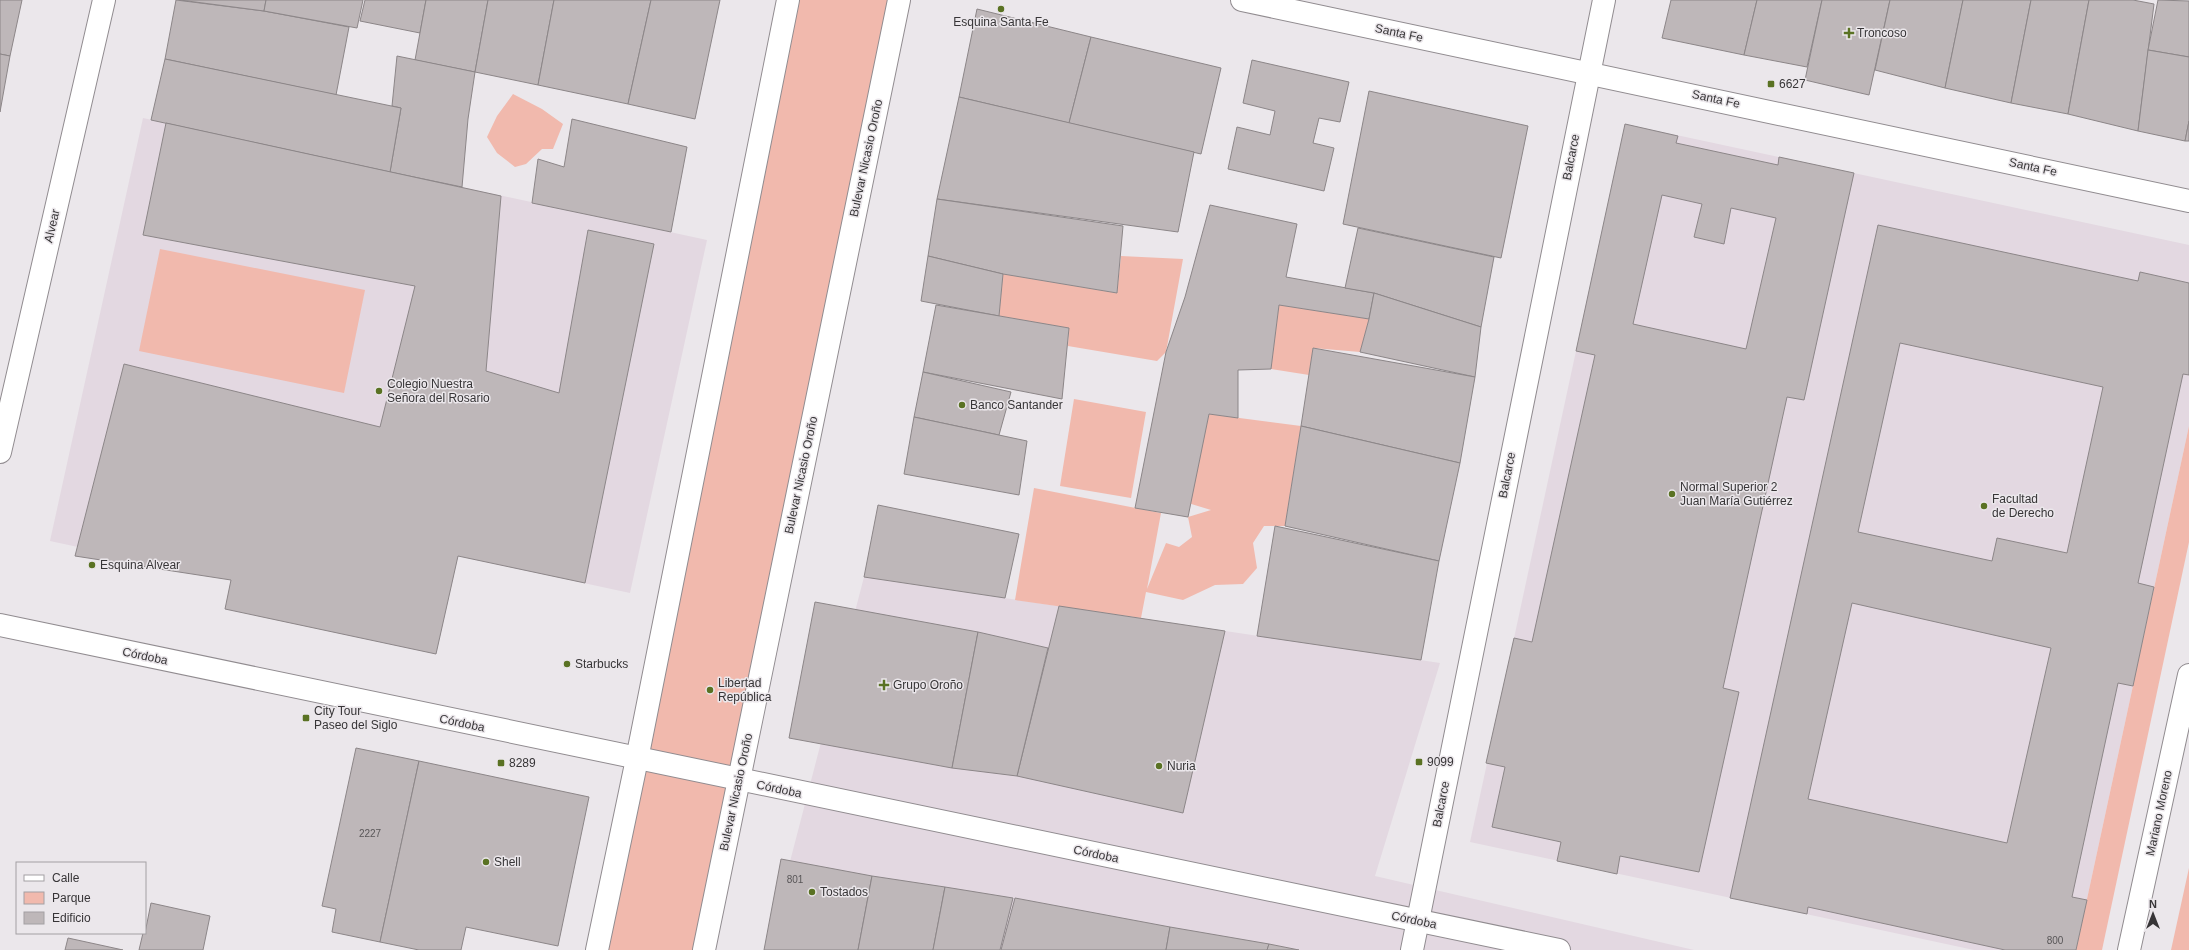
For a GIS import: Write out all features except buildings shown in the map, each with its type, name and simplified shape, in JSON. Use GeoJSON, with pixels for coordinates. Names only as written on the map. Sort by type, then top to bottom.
{"type":"FeatureCollection","features":[{"type":"Feature","properties":{"kind":"main road","name":"Alvear"},"geometry":{"type":"LineString","coordinates":[[0,452],[104,0]]}},
{"type":"Feature","properties":{"kind":"main road"},"geometry":{"type":"LineString","coordinates":[[597,950],[637,759],[788,0]]}},
{"type":"Feature","properties":{"kind":"main road","name":"Bulevar Nicasio Oroño"},"geometry":{"type":"LineString","coordinates":[[704,950],[898,0]]}},
{"type":"Feature","properties":{"kind":"main road","name":"Santa Fe"},"geometry":{"type":"LineString","coordinates":[[1242,0],[1588,72],[2189,201]]}},
{"type":"Feature","properties":{"kind":"main road","name":"Balcarce"},"geometry":{"type":"LineString","coordinates":[[1412,950],[1588,72],[1604,0]]}},
{"type":"Feature","properties":{"kind":"main road","name":"Córdoba"},"geometry":{"type":"LineString","coordinates":[[0,625],[1559,950]]}},
{"type":"Feature","properties":{"kind":"main road","name":"Mariano Moreno"},"geometry":{"type":"LineString","coordinates":[[2129,950],[2189,675]]}},
{"type":"Feature","properties":{"kind":"shaded area","name":"Colegio Nuestra Señora del Rosario"},"geometry":{"type":"Polygon","coordinates":[[[143,118],[707,240],[630,593],[458,556],[436,654],[225,609],[231,580],[50,541],[143,118]]]}},
{"type":"Feature","properties":{"kind":"shaded area"},"geometry":{"type":"Polygon","coordinates":[[[1625,124],[2189,245],[2189,426],[2076,950],[1974,950],[1470,842],[1625,124]]]}},
{"type":"Feature","properties":{"kind":"shaded area"},"geometry":{"type":"Polygon","coordinates":[[[864,577],[1440,663],[1375,876],[1694,950],[767,950],[864,577]]]}},
{"type":"Feature","properties":{"kind":"green space"},"geometry":{"type":"Polygon","coordinates":[[[788,0],[899,0],[704,950],[597,950],[788,0]]]}},
{"type":"Feature","properties":{"kind":"green space"},"geometry":{"type":"Polygon","coordinates":[[[513,94],[542,109],[563,124],[553,149],[542,149],[526,164],[515,167],[497,153],[487,137],[497,116],[513,94]]]}},
{"type":"Feature","properties":{"kind":"green space"},"geometry":{"type":"Polygon","coordinates":[[[160,249],[365,290],[344,393],[139,351],[160,249]]]}},
{"type":"Feature","properties":{"kind":"green space"},"geometry":{"type":"Polygon","coordinates":[[[1121,256],[1183,259],[1166,352],[1157,361],[1068,346],[1069,328],[999,316],[1003,274],[1117,293],[1121,256]]]}},
{"type":"Feature","properties":{"kind":"green space"},"geometry":{"type":"Polygon","coordinates":[[[1279,305],[1369,319],[1360,352],[1313,348],[1309,375],[1271,369],[1279,305]]]}},
{"type":"Feature","properties":{"kind":"green space"},"geometry":{"type":"Polygon","coordinates":[[[1074,399],[1146,412],[1131,498],[1060,486],[1074,399]]]}},
{"type":"Feature","properties":{"kind":"green space"},"geometry":{"type":"Polygon","coordinates":[[[1209,414],[1301,426],[1285,526],[1264,526],[1253,543],[1257,568],[1243,584],[1215,585],[1183,600],[1146,592],[1141,618],[1015,600],[1034,488],[1161,513],[1147,589],[1166,543],[1179,547],[1192,537],[1188,517],[1211,510],[1188,503],[1209,414]]]}},
{"type":"Feature","properties":{"kind":"green space"},"geometry":{"type":"Polygon","coordinates":[[[2189,426],[2189,542],[2102,950],[2076,950],[2189,426]]]}},
{"type":"Feature","properties":{"kind":"green space"},"geometry":{"type":"Polygon","coordinates":[[[2189,868],[2189,950],[2171,950],[2189,868]]]}},
{"type":"Feature","properties":{"kind":"place","name":"Esquina Santa Fe"},"geometry":{"type":"Point","coordinates":[1001,9]}},
{"type":"Feature","properties":{"kind":"place","name":"Troncoso"},"geometry":{"type":"Point","coordinates":[1849,33]}},
{"type":"Feature","properties":{"kind":"place","name":"6627"},"geometry":{"type":"Point","coordinates":[1771,84]}},
{"type":"Feature","properties":{"kind":"place","name":"Colegio Nuestra Señora del Rosario"},"geometry":{"type":"Point","coordinates":[379,391]}},
{"type":"Feature","properties":{"kind":"place","name":"Banco Santander"},"geometry":{"type":"Point","coordinates":[962,405]}},
{"type":"Feature","properties":{"kind":"place","name":"Normal Superior 2 Juan María Gutiérrez"},"geometry":{"type":"Point","coordinates":[1672,494]}},
{"type":"Feature","properties":{"kind":"place","name":"Facultad de Derecho"},"geometry":{"type":"Point","coordinates":[1984,506]}},
{"type":"Feature","properties":{"kind":"place","name":"Esquina Alvear"},"geometry":{"type":"Point","coordinates":[92,565]}},
{"type":"Feature","properties":{"kind":"place","name":"Starbucks"},"geometry":{"type":"Point","coordinates":[567,664]}},
{"type":"Feature","properties":{"kind":"place","name":"Grupo Oroño"},"geometry":{"type":"Point","coordinates":[884,685]}},
{"type":"Feature","properties":{"kind":"place","name":"Libertad República"},"geometry":{"type":"Point","coordinates":[710,690]}},
{"type":"Feature","properties":{"kind":"place","name":"City Tour Paseo del Siglo"},"geometry":{"type":"Point","coordinates":[306,718]}},
{"type":"Feature","properties":{"kind":"place","name":"9099"},"geometry":{"type":"Point","coordinates":[1419,762]}},
{"type":"Feature","properties":{"kind":"place","name":"8289"},"geometry":{"type":"Point","coordinates":[501,763]}},
{"type":"Feature","properties":{"kind":"place","name":"Nuria"},"geometry":{"type":"Point","coordinates":[1159,766]}},
{"type":"Feature","properties":{"kind":"place","name":"Shell"},"geometry":{"type":"Point","coordinates":[486,862]}},
{"type":"Feature","properties":{"kind":"place","name":"Tostados"},"geometry":{"type":"Point","coordinates":[812,892]}}]}
